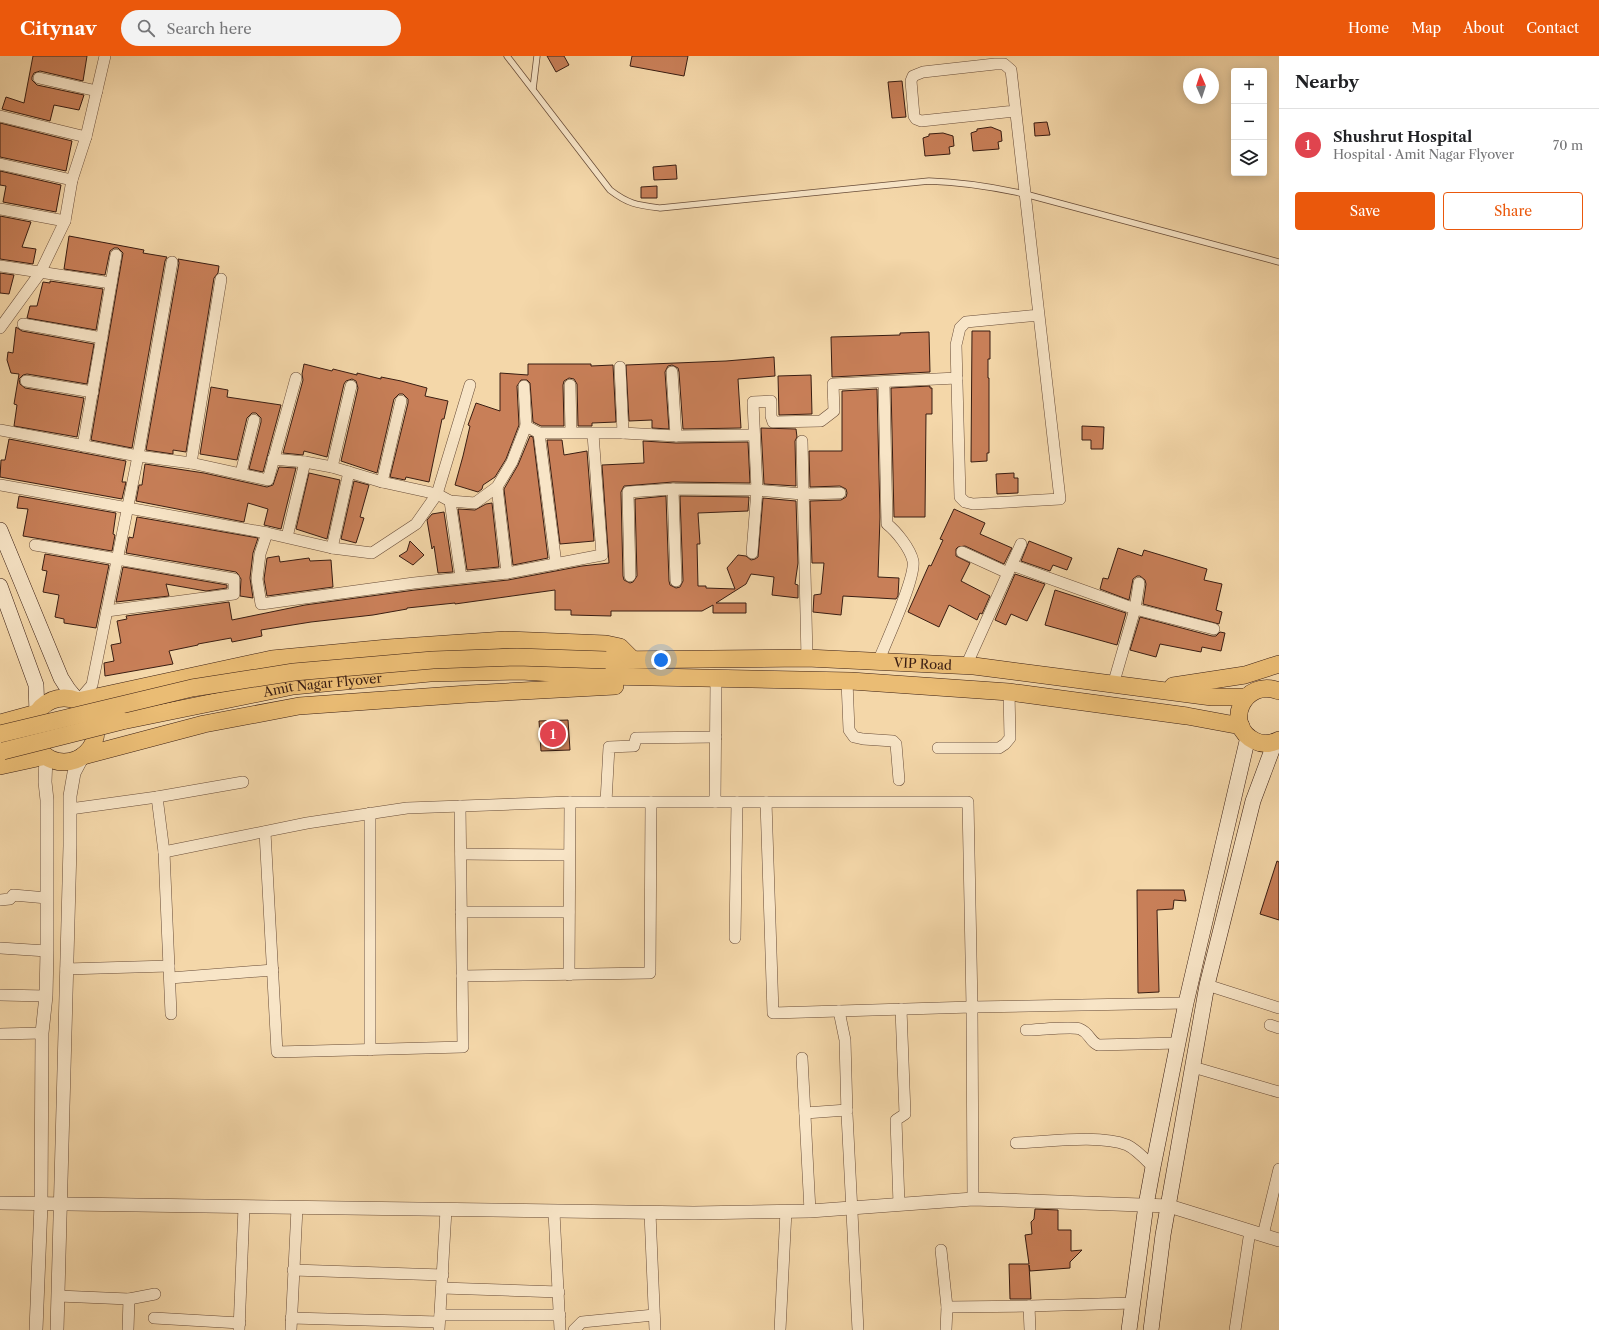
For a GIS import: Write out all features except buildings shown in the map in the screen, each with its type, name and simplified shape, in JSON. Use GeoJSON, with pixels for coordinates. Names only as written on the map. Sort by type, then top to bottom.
{"type":"FeatureCollection","features":[{"type":"Feature","properties":{"kind":"main road"},"geometry":{"type":"LineString","coordinates":[[0,530],[61,678],[68,690],[78,701]]}},
{"type":"Feature","properties":{"kind":"main road"},"geometry":{"type":"LineString","coordinates":[[0,586],[36,685],[37,713]]}},
{"type":"Feature","properties":{"kind":"main road"},"geometry":{"type":"LineString","coordinates":[[78,701],[272,659],[388,648],[505,640],[606,644],[620,647],[633,660]]}},
{"type":"Feature","properties":{"kind":"main road","name":"Amit Nagar Flyover"},"geometry":{"type":"LineString","coordinates":[[0,734],[192,688],[294,672],[440,660],[517,657],[633,660]]}},
{"type":"Feature","properties":{"kind":"main road","name":"VIP Road"},"geometry":{"type":"LineString","coordinates":[[633,660],[807,658],[966,666],[1212,697],[1246,697]]}},
{"type":"Feature","properties":{"kind":"main road"},"geometry":{"type":"LineString","coordinates":[[1151,690],[1245,675],[1279,664]]}},
{"type":"Feature","properties":{"kind":"main road","name":"Amit Nagar Flyover"},"geometry":{"type":"LineString","coordinates":[[0,752],[122,721],[293,686],[430,673],[522,671],[603,676],[716,679]]}},
{"type":"Feature","properties":{"kind":"main road"},"geometry":{"type":"LineString","coordinates":[[83,756],[95,741],[96,722],[92,713],[86,706],[69,698],[55,699],[43,706],[37,713],[33,722],[32,732],[34,741],[46,756],[65,762],[204,724],[299,706],[468,694],[628,685],[651,677]]}},
{"type":"Feature","properties":{"kind":"main road","name":"VIP Road"},"geometry":{"type":"LineString","coordinates":[[716,679],[847,681],[1009,692],[1187,716],[1244,732],[1258,742],[1267,744],[1277,741]]}},
{"type":"Feature","properties":{"kind":"main road"},"geometry":{"type":"LineString","coordinates":[[1129,1330],[1146,1205],[1153,1167],[1186,1003],[1244,732],[1239,711],[1246,697],[1253,692],[1261,689],[1276,688]]}},
{"type":"Feature","properties":{"kind":"main road"},"geometry":{"type":"LineString","coordinates":[[0,723],[37,713]]}},
{"type":"Feature","properties":{"kind":"main road"},"geometry":{"type":"LineString","coordinates":[[1151,1330],[1169,1206],[1207,985],[1253,801],[1277,741]]}},
{"type":"Feature","properties":{"kind":"main road"},"geometry":{"type":"LineString","coordinates":[[0,766],[46,756]]}},
{"type":"Feature","properties":{"kind":"street"},"geometry":{"type":"LineString","coordinates":[[0,328],[40,273],[65,221],[72,180],[86,137],[105,56]]}},
{"type":"Feature","properties":{"kind":"street"},"geometry":{"type":"LineString","coordinates":[[1016,111],[921,121],[916,119],[914,116],[911,81],[914,76],[923,72],[995,64],[1004,64],[1011,70],[1016,111],[1025,194],[1040,315],[1060,499],[973,504],[965,502],[960,497],[956,345],[960,328],[966,322],[1040,315]]}},
{"type":"Feature","properties":{"kind":"street"},"geometry":{"type":"LineString","coordinates":[[39,78],[97,91]]}},
{"type":"Feature","properties":{"kind":"street"},"geometry":{"type":"LineString","coordinates":[[0,116],[86,137]]}},
{"type":"Feature","properties":{"kind":"street"},"geometry":{"type":"LineString","coordinates":[[0,164],[72,180]]}},
{"type":"Feature","properties":{"kind":"street"},"geometry":{"type":"LineString","coordinates":[[0,209],[65,221]]}},
{"type":"Feature","properties":{"kind":"street"},"geometry":{"type":"LineString","coordinates":[[83,446],[116,255]]}},
{"type":"Feature","properties":{"kind":"street"},"geometry":{"type":"LineString","coordinates":[[78,701],[92,685],[138,456],[172,262]]}},
{"type":"Feature","properties":{"kind":"street"},"geometry":{"type":"LineString","coordinates":[[0,266],[111,283]]}},
{"type":"Feature","properties":{"kind":"street"},"geometry":{"type":"LineString","coordinates":[[191,463],[221,279]]}},
{"type":"Feature","properties":{"kind":"street"},"geometry":{"type":"LineString","coordinates":[[22,324],[102,338]]}},
{"type":"Feature","properties":{"kind":"street"},"geometry":{"type":"LineString","coordinates":[[620,367],[623,433]]}},
{"type":"Feature","properties":{"kind":"street"},"geometry":{"type":"LineString","coordinates":[[672,372],[676,436]]}},
{"type":"Feature","properties":{"kind":"street"},"geometry":{"type":"LineString","coordinates":[[0,430],[138,456],[191,463],[268,480],[296,378]]}},
{"type":"Feature","properties":{"kind":"street"},"geometry":{"type":"LineString","coordinates":[[752,553],[757,490],[753,402],[771,401],[771,416],[773,422],[821,421],[834,412],[833,384],[884,383],[957,378]]}},
{"type":"Feature","properties":{"kind":"street"},"geometry":{"type":"LineString","coordinates":[[26,381],[93,392]]}},
{"type":"Feature","properties":{"kind":"street"},"geometry":{"type":"LineString","coordinates":[[878,662],[909,585],[913,561],[897,532],[887,524],[884,383]]}},
{"type":"Feature","properties":{"kind":"street"},"geometry":{"type":"LineString","coordinates":[[0,484],[127,506],[287,537],[332,548],[372,553],[416,524],[437,494],[470,385]]}},
{"type":"Feature","properties":{"kind":"street"},"geometry":{"type":"LineString","coordinates":[[570,385],[571,432]]}},
{"type":"Feature","properties":{"kind":"street"},"geometry":{"type":"LineString","coordinates":[[332,468],[351,386]]}},
{"type":"Feature","properties":{"kind":"street"},"geometry":{"type":"LineString","coordinates":[[273,459],[305,462],[349,472],[382,482],[437,494],[450,501],[475,503],[497,487],[512,462],[526,426],[524,386]]}},
{"type":"Feature","properties":{"kind":"street"},"geometry":{"type":"LineString","coordinates":[[382,482],[401,401]]}},
{"type":"Feature","properties":{"kind":"street"},"geometry":{"type":"LineString","coordinates":[[241,473],[254,420]]}},
{"type":"Feature","properties":{"kind":"street"},"geometry":{"type":"LineString","coordinates":[[526,426],[539,433],[623,433],[676,436],[754,435]]}},
{"type":"Feature","properties":{"kind":"street"},"geometry":{"type":"LineString","coordinates":[[539,433],[556,564]]}},
{"type":"Feature","properties":{"kind":"street"},"geometry":{"type":"LineString","coordinates":[[267,533],[260,554],[257,580],[261,604],[462,577],[507,573],[602,555],[593,434]]}},
{"type":"Feature","properties":{"kind":"street"},"geometry":{"type":"LineString","coordinates":[[802,441],[802,494],[807,658]]}},
{"type":"Feature","properties":{"kind":"street"},"geometry":{"type":"LineString","coordinates":[[287,537],[305,462]]}},
{"type":"Feature","properties":{"kind":"street"},"geometry":{"type":"LineString","coordinates":[[332,548],[349,472]]}},
{"type":"Feature","properties":{"kind":"street"},"geometry":{"type":"LineString","coordinates":[[497,487],[507,573]]}},
{"type":"Feature","properties":{"kind":"street"},"geometry":{"type":"LineString","coordinates":[[673,489],[676,581]]}},
{"type":"Feature","properties":{"kind":"street"},"geometry":{"type":"LineString","coordinates":[[630,576],[628,492],[673,489],[757,490],[802,494],[840,493]]}},
{"type":"Feature","properties":{"kind":"street"},"geometry":{"type":"LineString","coordinates":[[450,501],[462,577]]}},
{"type":"Feature","properties":{"kind":"street"},"geometry":{"type":"LineString","coordinates":[[966,666],[1022,544]]}},
{"type":"Feature","properties":{"kind":"street"},"geometry":{"type":"LineString","coordinates":[[35,545],[234,579],[234,594],[107,611]]}},
{"type":"Feature","properties":{"kind":"street"},"geometry":{"type":"LineString","coordinates":[[962,552],[1135,609],[1214,629]]}},
{"type":"Feature","properties":{"kind":"street"},"geometry":{"type":"LineString","coordinates":[[1113,685],[1135,609],[1139,584]]}},
{"type":"Feature","properties":{"kind":"street"},"geometry":{"type":"LineString","coordinates":[[715,802],[716,679]]}},
{"type":"Feature","properties":{"kind":"street"},"geometry":{"type":"LineString","coordinates":[[847,681],[849,730],[854,737],[893,741],[896,744],[899,780]]}},
{"type":"Feature","properties":{"kind":"street"},"geometry":{"type":"LineString","coordinates":[[938,748],[999,748],[1005,744],[1010,738],[1009,692]]}},
{"type":"Feature","properties":{"kind":"street"},"geometry":{"type":"LineString","coordinates":[[606,802],[609,747],[634,746],[636,738],[716,737]]}},
{"type":"Feature","properties":{"kind":"street"},"geometry":{"type":"LineString","coordinates":[[36,1330],[41,1204],[42,1033],[46,996],[47,951],[48,800],[45,782],[46,756]]}},
{"type":"Feature","properties":{"kind":"street"},"geometry":{"type":"LineString","coordinates":[[57,1330],[70,796],[74,773],[83,756]]}},
{"type":"Feature","properties":{"kind":"street"},"geometry":{"type":"LineString","coordinates":[[70,809],[157,797],[243,782]]}},
{"type":"Feature","properties":{"kind":"street"},"geometry":{"type":"LineString","coordinates":[[157,797],[164,852],[171,1014]]}},
{"type":"Feature","properties":{"kind":"street"},"geometry":{"type":"LineString","coordinates":[[568,974],[570,802]]}},
{"type":"Feature","properties":{"kind":"street"},"geometry":{"type":"LineString","coordinates":[[164,852],[307,823],[407,808],[570,802],[968,802],[972,1007],[973,1199]]}},
{"type":"Feature","properties":{"kind":"street"},"geometry":{"type":"LineString","coordinates":[[462,976],[650,973],[651,802]]}},
{"type":"Feature","properties":{"kind":"street"},"geometry":{"type":"LineString","coordinates":[[735,938],[737,802]]}},
{"type":"Feature","properties":{"kind":"street"},"geometry":{"type":"LineString","coordinates":[[766,802],[773,1013],[1186,1003]]}},
{"type":"Feature","properties":{"kind":"street"},"geometry":{"type":"LineString","coordinates":[[265,832],[277,1052],[463,1047],[460,806]]}},
{"type":"Feature","properties":{"kind":"street"},"geometry":{"type":"LineString","coordinates":[[370,813],[370,1050]]}},
{"type":"Feature","properties":{"kind":"street"},"geometry":{"type":"LineString","coordinates":[[461,854],[569,855]]}},
{"type":"Feature","properties":{"kind":"street"},"geometry":{"type":"LineString","coordinates":[[0,900],[10,899],[13,895],[47,898]]}},
{"type":"Feature","properties":{"kind":"street"},"geometry":{"type":"LineString","coordinates":[[461,912],[569,912]]}},
{"type":"Feature","properties":{"kind":"street"},"geometry":{"type":"LineString","coordinates":[[0,948],[47,951]]}},
{"type":"Feature","properties":{"kind":"street"},"geometry":{"type":"LineString","coordinates":[[66,969],[169,966]]}},
{"type":"Feature","properties":{"kind":"street"},"geometry":{"type":"LineString","coordinates":[[170,978],[273,970]]}},
{"type":"Feature","properties":{"kind":"street"},"geometry":{"type":"LineString","coordinates":[[1207,985],[1279,1008]]}},
{"type":"Feature","properties":{"kind":"street"},"geometry":{"type":"LineString","coordinates":[[0,995],[46,996]]}},
{"type":"Feature","properties":{"kind":"street"},"geometry":{"type":"LineString","coordinates":[[899,1204],[896,1120],[905,1114],[900,1009]]}},
{"type":"Feature","properties":{"kind":"street"},"geometry":{"type":"LineString","coordinates":[[839,1011],[844,1040],[858,1330]]}},
{"type":"Feature","properties":{"kind":"street"},"geometry":{"type":"LineString","coordinates":[[1026,1030],[1079,1028],[1087,1033],[1092,1042],[1098,1045],[1178,1043]]}},
{"type":"Feature","properties":{"kind":"street"},"geometry":{"type":"LineString","coordinates":[[0,1034],[42,1033]]}},
{"type":"Feature","properties":{"kind":"street"},"geometry":{"type":"LineString","coordinates":[[802,1058],[810,1211]]}},
{"type":"Feature","properties":{"kind":"street"},"geometry":{"type":"LineString","coordinates":[[1193,1067],[1279,1092]]}},
{"type":"Feature","properties":{"kind":"street"},"geometry":{"type":"LineString","coordinates":[[805,1113],[847,1110]]}},
{"type":"Feature","properties":{"kind":"street"},"geometry":{"type":"LineString","coordinates":[[1016,1143],[1092,1140],[1112,1141],[1129,1146],[1153,1167]]}},
{"type":"Feature","properties":{"kind":"street"},"geometry":{"type":"LineString","coordinates":[[1235,1330],[1257,1233],[1279,1169]]}},
{"type":"Feature","properties":{"kind":"street"},"geometry":{"type":"LineString","coordinates":[[0,1203],[650,1213],[810,1211],[973,1199],[1169,1206],[1279,1240]]}},
{"type":"Feature","properties":{"kind":"street"},"geometry":{"type":"LineString","coordinates":[[154,1318],[239,1327],[244,1207]]}},
{"type":"Feature","properties":{"kind":"street"},"geometry":{"type":"LineString","coordinates":[[291,1330],[297,1208]]}},
{"type":"Feature","properties":{"kind":"street"},"geometry":{"type":"LineString","coordinates":[[440,1322],[446,1210]]}},
{"type":"Feature","properties":{"kind":"street"},"geometry":{"type":"LineString","coordinates":[[780,1330],[786,1211]]}},
{"type":"Feature","properties":{"kind":"street"},"geometry":{"type":"LineString","coordinates":[[554,1212],[560,1330]]}},
{"type":"Feature","properties":{"kind":"street"},"geometry":{"type":"LineString","coordinates":[[650,1213],[655,1330]]}},
{"type":"Feature","properties":{"kind":"street"},"geometry":{"type":"LineString","coordinates":[[941,1250],[947,1307],[946,1330]]}},
{"type":"Feature","properties":{"kind":"street"},"geometry":{"type":"LineString","coordinates":[[293,1270],[443,1275]]}},
{"type":"Feature","properties":{"kind":"street"},"geometry":{"type":"LineString","coordinates":[[442,1288],[559,1292]]}},
{"type":"Feature","properties":{"kind":"street"},"geometry":{"type":"LineString","coordinates":[[58,1296],[128,1299],[155,1294]]}},
{"type":"Feature","properties":{"kind":"street"},"geometry":{"type":"LineString","coordinates":[[128,1299],[128,1330]]}},
{"type":"Feature","properties":{"kind":"street"},"geometry":{"type":"LineString","coordinates":[[947,1307],[1133,1303]]}},
{"type":"Feature","properties":{"kind":"street"},"geometry":{"type":"LineString","coordinates":[[1029,1306],[1030,1330]]}},
{"type":"Feature","properties":{"kind":"street"},"geometry":{"type":"LineString","coordinates":[[291,1318],[440,1322],[560,1315]]}},
{"type":"Feature","properties":{"kind":"street"},"geometry":{"type":"LineString","coordinates":[[574,1330],[582,1322],[654,1315]]}},
{"type":"Feature","properties":{"kind":"lane"},"geometry":{"type":"LineString","coordinates":[[507,56],[610,190],[623,200],[634,204],[660,208],[929,181],[954,182],[1025,194],[1279,262]]}},
{"type":"Feature","properties":{"kind":"lane"},"geometry":{"type":"LineString","coordinates":[[533,89],[537,56]]}},
{"type":"Feature","properties":{"kind":"place","name":"Shushrut Hospital"},"geometry":{"type":"Point","coordinates":[553,734]}}]}
